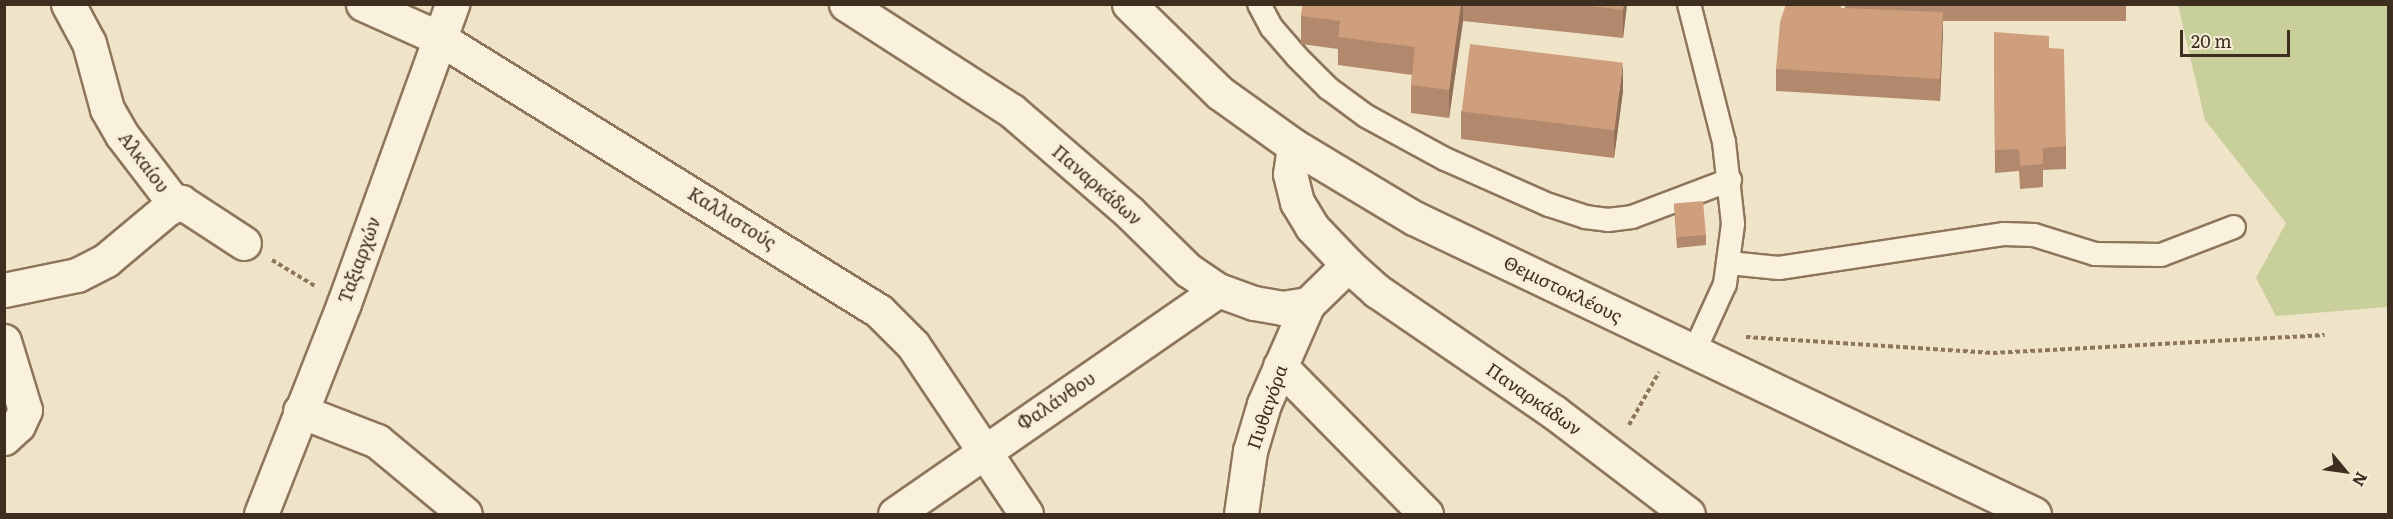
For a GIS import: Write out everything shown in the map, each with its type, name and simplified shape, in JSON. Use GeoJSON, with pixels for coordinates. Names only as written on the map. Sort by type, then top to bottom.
{"type":"FeatureCollection","features":[{"type":"Feature","properties":{"kind":"street","name":"Αλκαίου"},"geometry":{"type":"LineString","coordinates":[[68,4],[89,43],[107,109],[122,135],[175,204],[181,202],[244,243]]}},
{"type":"Feature","properties":{"kind":"street","name":"Καλλιστούς"},"geometry":{"type":"LineString","coordinates":[[363,4],[439,38],[879,311],[913,345],[981,452],[1026,514]]}},
{"type":"Feature","properties":{"kind":"street","name":"Ταξιαρχών"},"geometry":{"type":"LineString","coordinates":[[261,514],[344,303],[452,4]]}},
{"type":"Feature","properties":{"kind":"street","name":"Παναρκάδων"},"geometry":{"type":"LineString","coordinates":[[846,4],[1012,111],[1129,212],[1188,270],[1218,290],[1254,303],[1282,308],[1308,304]]}},
{"type":"Feature","properties":{"kind":"street","name":"Θεμιστοκλέους"},"geometry":{"type":"LineString","coordinates":[[1130,4],[1220,93],[1294,146],[1414,218],[2034,514]]}},
{"type":"Feature","properties":{"kind":"street","name":"Παναρκάδων"},"geometry":{"type":"LineString","coordinates":[[1294,146],[1290,174],[1297,202],[1312,227],[1348,266],[1377,291],[1612,455],[1688,514]]}},
{"type":"Feature","properties":{"kind":"street"},"geometry":{"type":"LineString","coordinates":[[4,290],[77,275],[106,260],[175,204]]}},
{"type":"Feature","properties":{"kind":"street"},"geometry":{"type":"LineString","coordinates":[[1308,304],[1348,266]]}},
{"type":"Feature","properties":{"kind":"street","name":"Φαλάνθου"},"geometry":{"type":"LineString","coordinates":[[896,514],[981,452],[1218,290]]}},
{"type":"Feature","properties":{"kind":"street","name":"Πυθαγόρα"},"geometry":{"type":"LineString","coordinates":[[1241,514],[1250,451],[1280,366],[1308,304]]}},
{"type":"Feature","properties":{"kind":"street"},"geometry":{"type":"LineString","coordinates":[[4,341],[25,410],[18,425],[4,438]]}},
{"type":"Feature","properties":{"kind":"street"},"geometry":{"type":"LineString","coordinates":[[1280,366],[1426,514]]}},
{"type":"Feature","properties":{"kind":"street"},"geometry":{"type":"LineString","coordinates":[[300,411],[377,441],[465,514]]}},
{"type":"Feature","properties":{"kind":"lane"},"geometry":{"type":"LineString","coordinates":[[1259,4],[1272,28],[1297,57],[1328,88],[1366,116],[1445,159],[1549,205],[1585,217],[1608,220],[1632,217],[1730,180]]}},
{"type":"Feature","properties":{"kind":"lane"},"geometry":{"type":"LineString","coordinates":[[1685,347],[1719,304],[1730,263],[1733,224],[1730,180],[1724,142],[1689,4]]}},
{"type":"Feature","properties":{"kind":"lane"},"geometry":{"type":"LineString","coordinates":[[1730,263],[1779,268],[2004,234],[2034,235],[2095,254],[2161,255],[2234,227]]}},
{"type":"Feature","properties":{"kind":"path"},"geometry":{"type":"LineString","coordinates":[[244,243],[344,303]]}},
{"type":"Feature","properties":{"kind":"path"},"geometry":{"type":"LineString","coordinates":[[1612,455],[1685,347],[1751,335],[1928,351],[1993,353],[2325,335]]}},
{"type":"Feature","properties":{"kind":"green space"},"geometry":{"type":"Polygon","coordinates":[[[2178,5],[2388,5],[2388,307],[2276,316],[2256,278],[2286,223],[2205,120],[2178,5]]]}},
{"type":"Feature","properties":{"kind":"building"},"geometry":{"type":"Polygon","coordinates":[[[1303,4],[1461,4],[1449,90],[1411,85],[1415,47],[1338,37],[1340,21],[1301,16],[1303,4]]]}},
{"type":"Feature","properties":{"kind":"building"},"geometry":{"type":"Polygon","coordinates":[[[1574,4],[1624,4],[1623,10],[1574,4]]]}},
{"type":"Feature","properties":{"kind":"building"},"geometry":{"type":"Polygon","coordinates":[[[1786,4],[1841,4],[1841,8],[1943,12],[1940,79],[1776,69],[1780,22],[1786,4]]]}},
{"type":"Feature","properties":{"kind":"building"},"geometry":{"type":"Polygon","coordinates":[[[1994,32],[2049,36],[2049,48],[2064,49],[2066,146],[2043,148],[2043,164],[2020,166],[2019,149],[1995,150],[1994,32]]]}},
{"type":"Feature","properties":{"kind":"building"},"geometry":{"type":"Polygon","coordinates":[[[1470,44],[1623,63],[1615,130],[1462,111],[1470,44]]]}},
{"type":"Feature","properties":{"kind":"building"},"geometry":{"type":"Polygon","coordinates":[[[1703,201],[1706,235],[1677,237],[1674,204],[1703,201]]]}}]}
